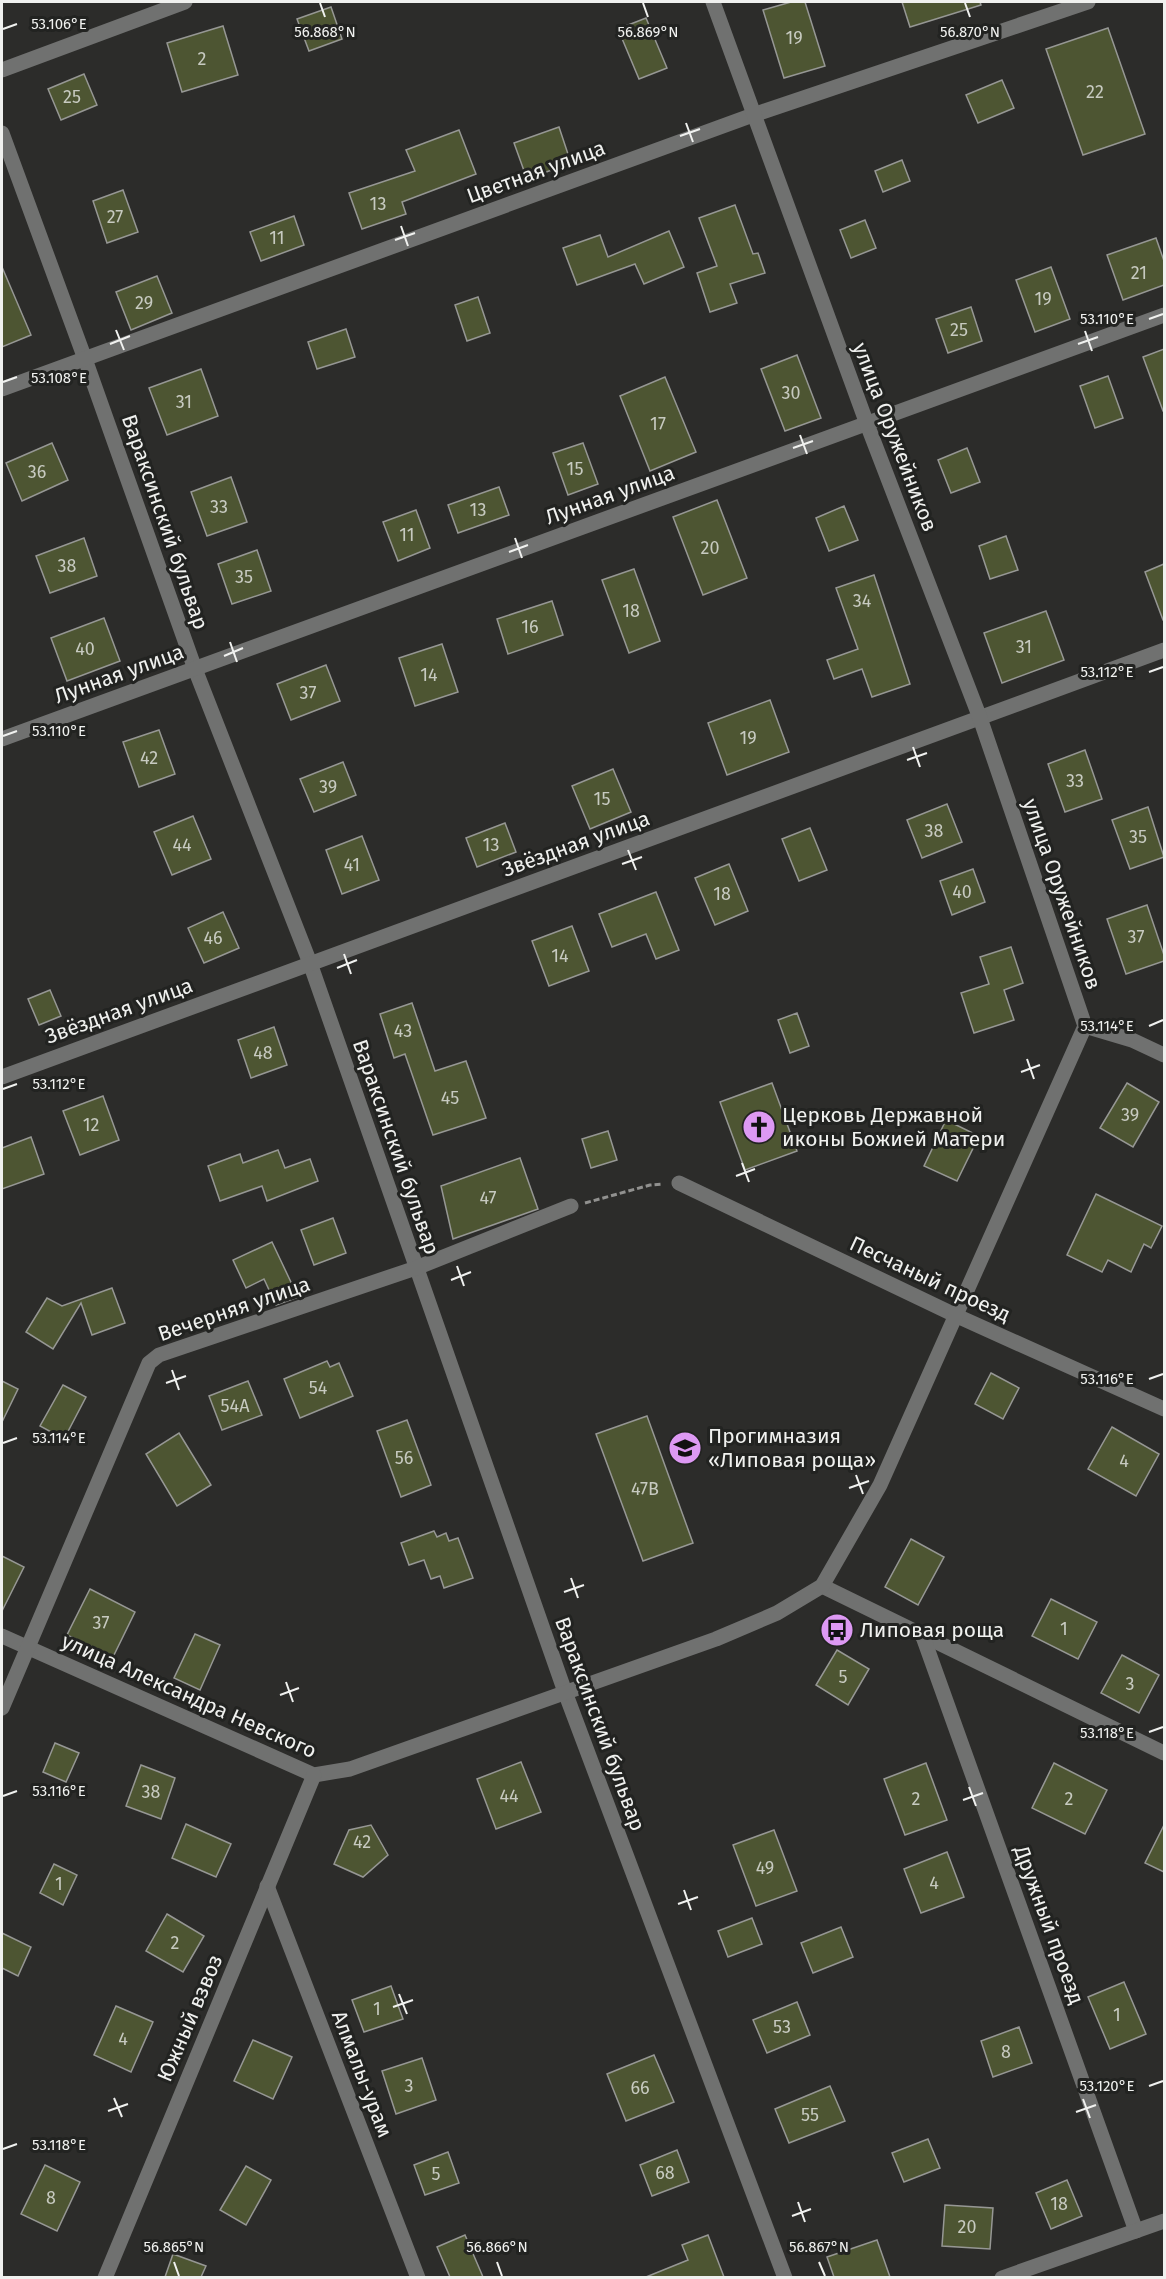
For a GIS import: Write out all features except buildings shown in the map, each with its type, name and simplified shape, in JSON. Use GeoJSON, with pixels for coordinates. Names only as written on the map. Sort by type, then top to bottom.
{"type":"FeatureCollection","features":[{"type":"Feature","properties":{"kind":"street"},"geometry":{"type":"LineString","coordinates":[[2,70],[185,2]]}},
{"type":"Feature","properties":{"kind":"street","name":"улица Оружейников"},"geometry":{"type":"LineString","coordinates":[[713,2],[867,424],[980,718],[1085,1026]]}},
{"type":"Feature","properties":{"kind":"street","name":"Цветная улица"},"geometry":{"type":"LineString","coordinates":[[2,389],[753,115],[1088,2]]}},
{"type":"Feature","properties":{"kind":"street","name":"Вараксинский бульвар"},"geometry":{"type":"LineString","coordinates":[[2,133],[195,669],[310,963],[565,1692],[785,2277]]}},
{"type":"Feature","properties":{"kind":"street","name":"Лунная улица"},"geometry":{"type":"LineString","coordinates":[[2,739],[1164,315]]}},
{"type":"Feature","properties":{"kind":"street","name":"Звёздная улица"},"geometry":{"type":"LineString","coordinates":[[2,1077],[1164,650]]}},
{"type":"Feature","properties":{"kind":"street"},"geometry":{"type":"LineString","coordinates":[[565,1692],[716,1639],[777,1613],[822,1586],[880,1485],[1085,1026],[1132,1040],[1164,1054]]}},
{"type":"Feature","properties":{"kind":"street","name":"Песчаный проезд"},"geometry":{"type":"LineString","coordinates":[[679,1183],[957,1316],[1164,1409]]}},
{"type":"Feature","properties":{"kind":"street"},"geometry":{"type":"LineString","coordinates":[[416,1268],[571,1206]]}},
{"type":"Feature","properties":{"kind":"street","name":"Вечерняя улица"},"geometry":{"type":"LineString","coordinates":[[2,1708],[149,1364],[159,1355],[416,1268]]}},
{"type":"Feature","properties":{"kind":"street"},"geometry":{"type":"LineString","coordinates":[[822,1586],[1164,1754]]}},
{"type":"Feature","properties":{"kind":"street","name":"Дружный проезд"},"geometry":{"type":"LineString","coordinates":[[922,1634],[1136,2231]]}},
{"type":"Feature","properties":{"kind":"street","name":"улица Александра Невского"},"geometry":{"type":"LineString","coordinates":[[2,1636],[314,1775],[350,1769],[565,1692]]}},
{"type":"Feature","properties":{"kind":"street","name":"Южный взвоз"},"geometry":{"type":"LineString","coordinates":[[105,2277],[314,1775]]}},
{"type":"Feature","properties":{"kind":"street","name":"Алмалы-урам"},"geometry":{"type":"LineString","coordinates":[[267,1886],[418,2277]]}},
{"type":"Feature","properties":{"kind":"street"},"geometry":{"type":"LineString","coordinates":[[1002,2277],[1164,2221]]}},
{"type":"Feature","properties":{"kind":"path"},"geometry":{"type":"LineString","coordinates":[[571,1206],[650,1185],[679,1183]]}},
{"type":"Feature","properties":{"kind":"place","name":"Церковь Державной иконы Божией Матери"},"geometry":{"type":"Point","coordinates":[759,1127]}},
{"type":"Feature","properties":{"kind":"place","name":"Прогимназия «Липовая роща»"},"geometry":{"type":"Point","coordinates":[685,1448]}},
{"type":"Feature","properties":{"kind":"place","name":"Липовая роща"},"geometry":{"type":"Point","coordinates":[837,1630]}}]}
